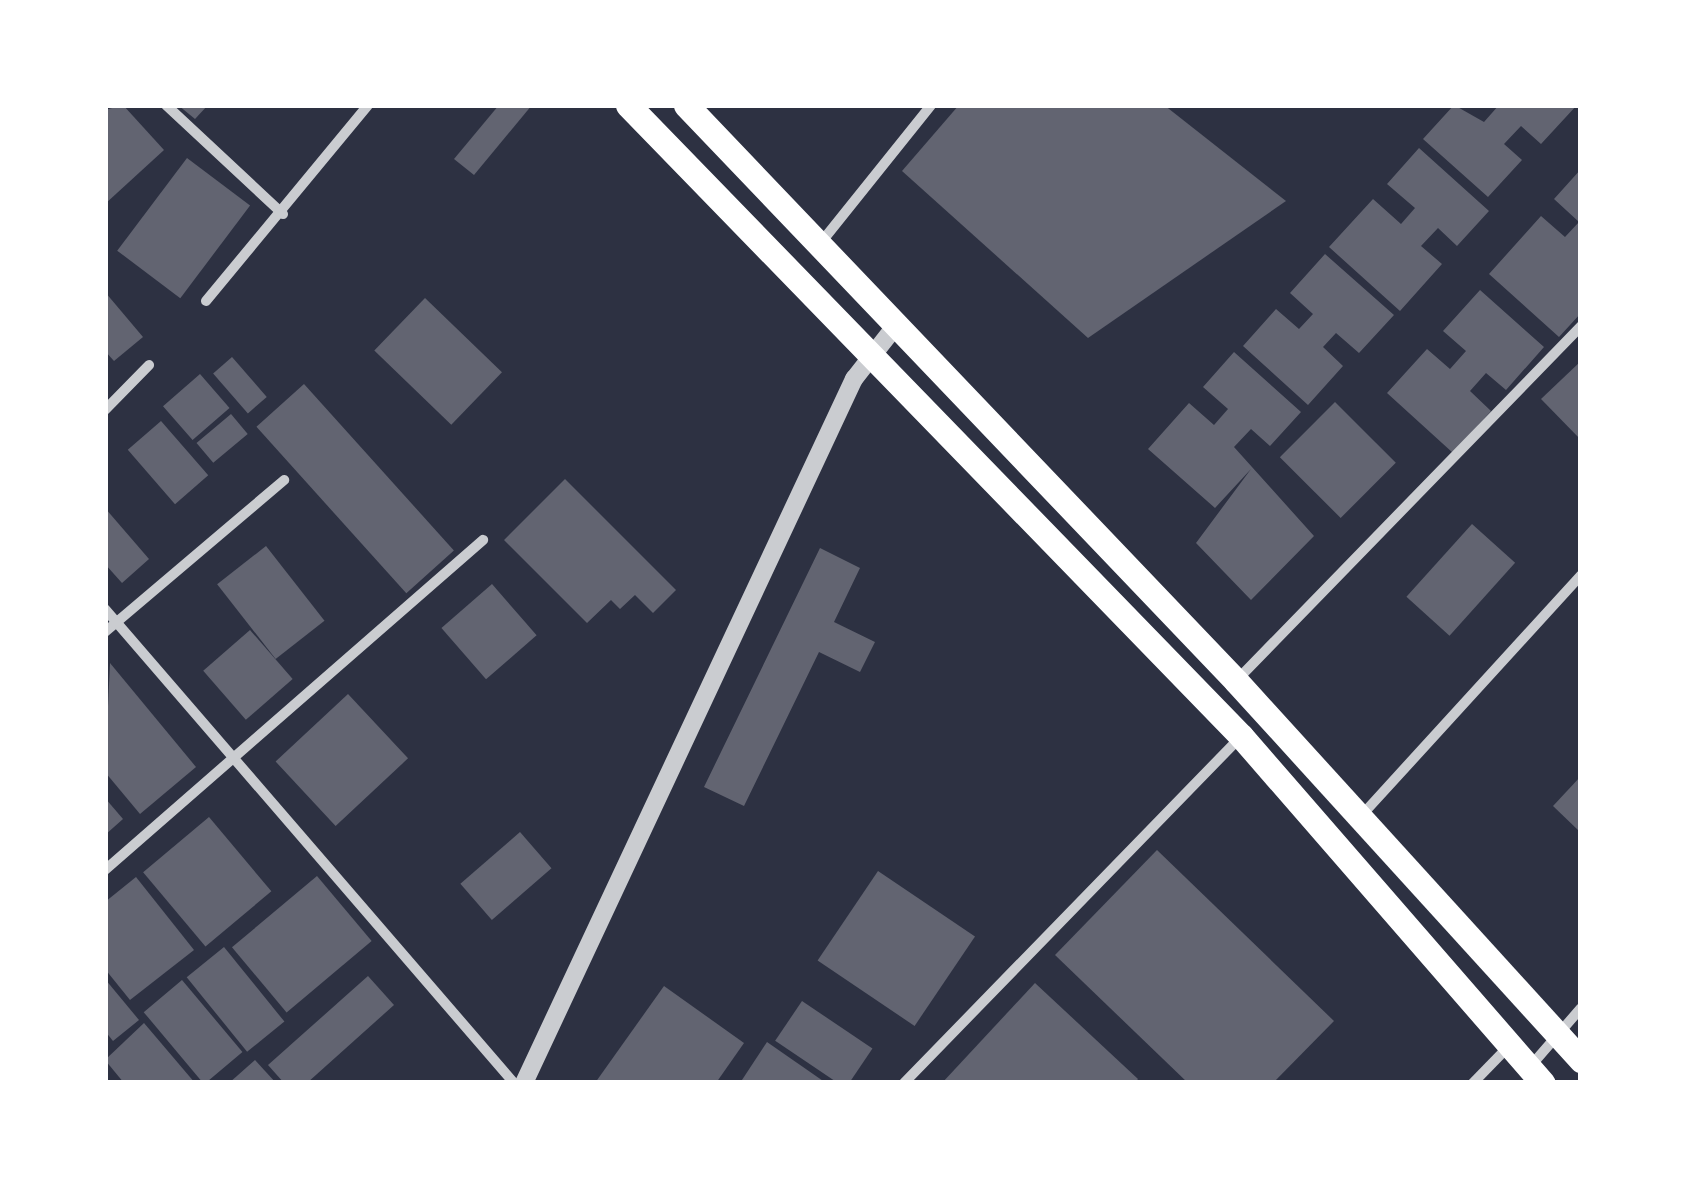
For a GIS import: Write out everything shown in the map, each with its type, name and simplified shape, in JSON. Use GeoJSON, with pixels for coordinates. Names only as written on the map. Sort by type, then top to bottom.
{"type":"FeatureCollection","features":[{"type":"Feature","properties":{"kind":"main road"},"geometry":{"type":"LineString","coordinates":[[628,105],[867,358],[1241,736],[1536,1076]]}},
{"type":"Feature","properties":{"kind":"main road"},"geometry":{"type":"LineString","coordinates":[[686,105],[893,329],[1362,814],[1581,1060]]}},
{"type":"Feature","properties":{"kind":"street"},"geometry":{"type":"LineString","coordinates":[[166,105],[283,214]]}},
{"type":"Feature","properties":{"kind":"street"},"geometry":{"type":"LineString","coordinates":[[206,302],[283,214],[368,105]]}},
{"type":"Feature","properties":{"kind":"street"},"geometry":{"type":"LineString","coordinates":[[817,247],[931,105]]}},
{"type":"Feature","properties":{"kind":"street"},"geometry":{"type":"LineString","coordinates":[[1236,681],[1581,326]]}},
{"type":"Feature","properties":{"kind":"street"},"geometry":{"type":"LineString","coordinates":[[524,1083],[867,358],[893,329]]}},
{"type":"Feature","properties":{"kind":"street"},"geometry":{"type":"LineString","coordinates":[[105,410],[148,365]]}},
{"type":"Feature","properties":{"kind":"street"},"geometry":{"type":"LineString","coordinates":[[105,632],[284,480]]}},
{"type":"Feature","properties":{"kind":"street"},"geometry":{"type":"LineString","coordinates":[[105,870],[236,760],[483,540]]}},
{"type":"Feature","properties":{"kind":"street"},"geometry":{"type":"LineString","coordinates":[[1362,814],[1581,575]]}},
{"type":"Feature","properties":{"kind":"street"},"geometry":{"type":"LineString","coordinates":[[105,609],[514,1083]]}},
{"type":"Feature","properties":{"kind":"street"},"geometry":{"type":"LineString","coordinates":[[904,1083],[1241,736]]}},
{"type":"Feature","properties":{"kind":"street"},"geometry":{"type":"LineString","coordinates":[[1536,1076],[1559,1035],[1581,1008]]}},
{"type":"Feature","properties":{"kind":"street"},"geometry":{"type":"LineString","coordinates":[[1473,1083],[1510,1045]]}},
{"type":"Feature","properties":{"kind":"building"},"geometry":{"type":"Polygon","coordinates":[[[123,105],[164,150],[105,204],[105,110],[123,105]]]}},
{"type":"Feature","properties":{"kind":"building"},"geometry":{"type":"Polygon","coordinates":[[[178,105],[208,105],[195,119],[178,105]]]}},
{"type":"Feature","properties":{"kind":"building"},"geometry":{"type":"Polygon","coordinates":[[[499,105],[532,105],[474,175],[454,159],[499,105]]]}},
{"type":"Feature","properties":{"kind":"building"},"geometry":{"type":"Polygon","coordinates":[[[959,105],[1164,105],[1286,201],[1088,338],[902,171],[959,105]]]}},
{"type":"Feature","properties":{"kind":"building"},"geometry":{"type":"Polygon","coordinates":[[[1454,105],[1484,122],[1499,105],[1577,105],[1541,144],[1521,126],[1504,144],[1522,160],[1488,197],[1423,139],[1454,105]]]}},
{"type":"Feature","properties":{"kind":"building"},"geometry":{"type":"Polygon","coordinates":[[[1419,148],[1489,211],[1457,246],[1438,228],[1421,246],[1442,264],[1400,311],[1329,247],[1373,199],[1401,224],[1415,208],[1387,184],[1419,148]]]}},
{"type":"Feature","properties":{"kind":"building"},"geometry":{"type":"Polygon","coordinates":[[[187,158],[250,206],[180,298],[117,251],[187,158]]]}},
{"type":"Feature","properties":{"kind":"building"},"geometry":{"type":"Polygon","coordinates":[[[1581,169],[1581,313],[1559,337],[1489,274],[1541,216],[1565,237],[1579,222],[1554,199],[1581,169]]]}},
{"type":"Feature","properties":{"kind":"building"},"geometry":{"type":"Polygon","coordinates":[[[1325,254],[1394,315],[1359,353],[1336,333],[1323,347],[1343,366],[1308,405],[1243,346],[1276,309],[1299,329],[1313,314],[1290,293],[1325,254]]]}},
{"type":"Feature","properties":{"kind":"building"},"geometry":{"type":"Polygon","coordinates":[[[1480,290],[1544,347],[1506,390],[1486,373],[1470,391],[1491,411],[1453,453],[1387,393],[1427,349],[1450,369],[1466,351],[1443,331],[1480,290]]]}},
{"type":"Feature","properties":{"kind":"building"},"geometry":{"type":"Polygon","coordinates":[[[105,292],[143,337],[114,361],[105,351],[105,292]]]}},
{"type":"Feature","properties":{"kind":"building"},"geometry":{"type":"Polygon","coordinates":[[[425,298],[502,372],[451,425],[374,351],[425,298]]]}},
{"type":"Feature","properties":{"kind":"building"},"geometry":{"type":"Polygon","coordinates":[[[1234,352],[1301,412],[1270,446],[1251,429],[1234,447],[1314,536],[1251,600],[1196,543],[1251,469],[1215,508],[1148,449],[1189,403],[1214,425],[1228,409],[1203,387],[1234,352]]]}},
{"type":"Feature","properties":{"kind":"building"},"geometry":{"type":"Polygon","coordinates":[[[232,357],[267,397],[248,413],[213,373],[232,357]]]}},
{"type":"Feature","properties":{"kind":"building"},"geometry":{"type":"Polygon","coordinates":[[[1581,361],[1581,440],[1541,399],[1581,361]]]}},
{"type":"Feature","properties":{"kind":"building"},"geometry":{"type":"Polygon","coordinates":[[[200,374],[230,408],[193,440],[163,406],[200,374]]]}},
{"type":"Feature","properties":{"kind":"building"},"geometry":{"type":"Polygon","coordinates":[[[304,384],[454,550],[406,593],[256,427],[304,384]]]}},
{"type":"Feature","properties":{"kind":"building"},"geometry":{"type":"Polygon","coordinates":[[[1335,402],[1396,463],[1341,518],[1280,457],[1335,402]]]}},
{"type":"Feature","properties":{"kind":"building"},"geometry":{"type":"Polygon","coordinates":[[[231,414],[248,434],[213,463],[197,443],[231,414]]]}},
{"type":"Feature","properties":{"kind":"building"},"geometry":{"type":"Polygon","coordinates":[[[161,421],[208,475],[175,504],[128,450],[161,421]]]}},
{"type":"Feature","properties":{"kind":"building"},"geometry":{"type":"Polygon","coordinates":[[[565,479],[676,590],[653,613],[635,595],[620,609],[611,600],[587,623],[504,540],[565,479]]]}},
{"type":"Feature","properties":{"kind":"building"},"geometry":{"type":"Polygon","coordinates":[[[105,508],[149,559],[122,583],[105,564],[105,508]]]}},
{"type":"Feature","properties":{"kind":"building"},"geometry":{"type":"Polygon","coordinates":[[[1472,524],[1515,563],[1450,636],[1406,597],[1472,524]]]}},
{"type":"Feature","properties":{"kind":"building"},"geometry":{"type":"Polygon","coordinates":[[[266,546],[324,621],[276,659],[217,584],[266,546]]]}},
{"type":"Feature","properties":{"kind":"building"},"geometry":{"type":"Polygon","coordinates":[[[820,548],[860,568],[834,622],[875,642],[860,672],[819,652],[744,806],[704,787],[820,548]]]}},
{"type":"Feature","properties":{"kind":"building"},"geometry":{"type":"Polygon","coordinates":[[[492,584],[537,635],[486,679],[441,628],[492,584]]]}},
{"type":"Feature","properties":{"kind":"building"},"geometry":{"type":"Polygon","coordinates":[[[250,630],[293,679],[246,720],[203,671],[250,630]]]}},
{"type":"Feature","properties":{"kind":"building"},"geometry":{"type":"Polygon","coordinates":[[[110,663],[196,767],[140,814],[105,772],[110,663]]]}},
{"type":"Feature","properties":{"kind":"building"},"geometry":{"type":"Polygon","coordinates":[[[348,694],[408,758],[336,826],[276,762],[348,694]]]}},
{"type":"Feature","properties":{"kind":"building"},"geometry":{"type":"Polygon","coordinates":[[[1581,776],[1581,829],[1579,831],[1553,806],[1581,776]]]}},
{"type":"Feature","properties":{"kind":"building"},"geometry":{"type":"Polygon","coordinates":[[[105,798],[123,819],[105,835],[105,798]]]}},
{"type":"Feature","properties":{"kind":"building"},"geometry":{"type":"Polygon","coordinates":[[[209,817],[271,891],[205,947],[143,872],[209,817]]]}},
{"type":"Feature","properties":{"kind":"building"},"geometry":{"type":"Polygon","coordinates":[[[520,832],[551,868],[492,920],[460,884],[520,832]]]}},
{"type":"Feature","properties":{"kind":"building"},"geometry":{"type":"Polygon","coordinates":[[[1157,850],[1334,1021],[1273,1083],[1188,1083],[1055,955],[1157,850]]]}},
{"type":"Feature","properties":{"kind":"building"},"geometry":{"type":"Polygon","coordinates":[[[878,871],[975,936],[915,1026],[818,961],[878,871]]]}},
{"type":"Feature","properties":{"kind":"building"},"geometry":{"type":"Polygon","coordinates":[[[317,876],[372,941],[287,1012],[232,947],[317,876]]]}},
{"type":"Feature","properties":{"kind":"building"},"geometry":{"type":"Polygon","coordinates":[[[136,877],[194,950],[130,1000],[105,969],[105,902],[136,877]]]}},
{"type":"Feature","properties":{"kind":"building"},"geometry":{"type":"Polygon","coordinates":[[[224,947],[284,1022],[247,1052],[187,977],[224,947]]]}},
{"type":"Feature","properties":{"kind":"building"},"geometry":{"type":"Polygon","coordinates":[[[368,976],[394,1005],[307,1083],[284,1083],[268,1065],[368,976]]]}},
{"type":"Feature","properties":{"kind":"building"},"geometry":{"type":"Polygon","coordinates":[[[105,979],[139,1020],[113,1041],[105,1031],[105,979]]]}},
{"type":"Feature","properties":{"kind":"building"},"geometry":{"type":"Polygon","coordinates":[[[182,980],[242,1052],[203,1083],[144,1012],[182,980]]]}},
{"type":"Feature","properties":{"kind":"building"},"geometry":{"type":"Polygon","coordinates":[[[1035,983],[1138,1079],[1135,1083],[942,1083],[1035,983]]]}},
{"type":"Feature","properties":{"kind":"building"},"geometry":{"type":"Polygon","coordinates":[[[664,986],[744,1043],[716,1083],[595,1083],[664,986]]]}},
{"type":"Feature","properties":{"kind":"building"},"geometry":{"type":"Polygon","coordinates":[[[802,1001],[872,1049],[849,1083],[838,1083],[775,1041],[802,1001]]]}},
{"type":"Feature","properties":{"kind":"building"},"geometry":{"type":"Polygon","coordinates":[[[144,1023],[195,1083],[124,1083],[105,1060],[144,1023]]]}},
{"type":"Feature","properties":{"kind":"building"},"geometry":{"type":"Polygon","coordinates":[[[767,1042],[826,1083],[740,1083],[767,1042]]]}},
{"type":"Feature","properties":{"kind":"building"},"geometry":{"type":"Polygon","coordinates":[[[255,1060],[276,1083],[229,1083],[255,1060]]]}}]}
